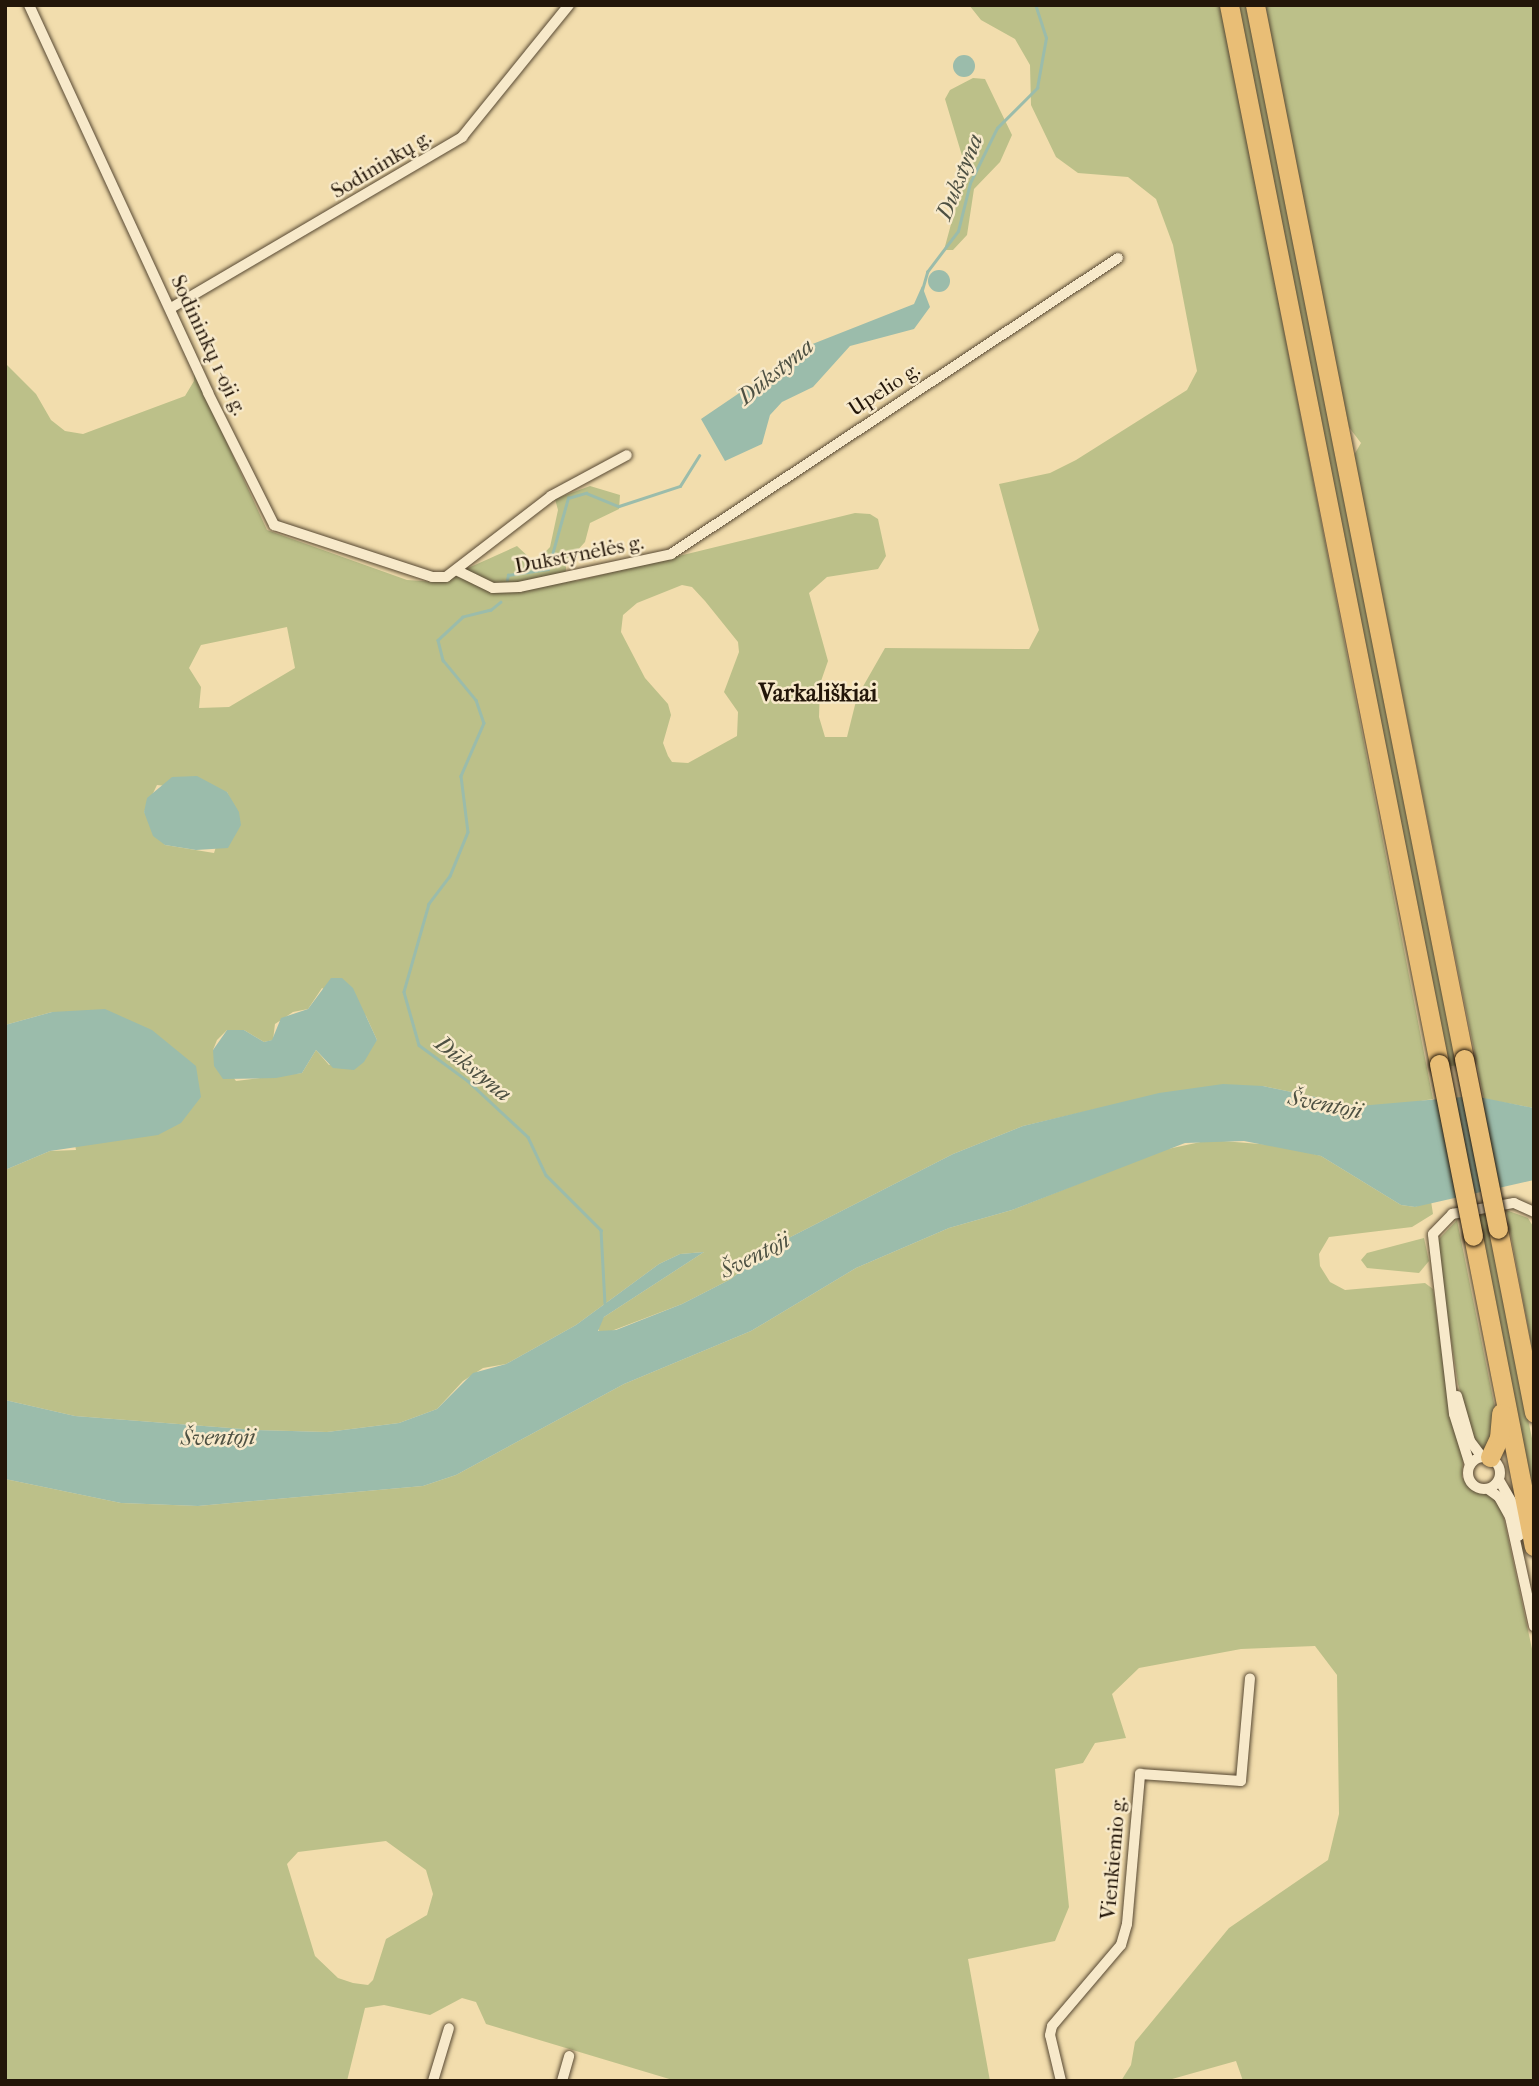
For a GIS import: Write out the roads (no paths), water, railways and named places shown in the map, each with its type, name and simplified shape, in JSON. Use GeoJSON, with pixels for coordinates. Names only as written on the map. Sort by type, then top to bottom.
{"type":"FeatureCollection","features":[{"type":"Feature","properties":{"kind":"highway"},"geometry":{"type":"LineString","coordinates":[[1229,5],[1503,1387],[1527,1553]]}},
{"type":"Feature","properties":{"kind":"highway"},"geometry":{"type":"LineString","coordinates":[[1255,5],[1534,1412]]}},
{"type":"Feature","properties":{"kind":"highway"},"geometry":{"type":"LineString","coordinates":[[1523,1357],[1534,1384]]}},
{"type":"Feature","properties":{"kind":"highway"},"geometry":{"type":"LineString","coordinates":[[1486,1457],[1499,1438],[1503,1387]]}},
{"type":"Feature","properties":{"kind":"street","name":"Sodininkų 1-oji g."},"geometry":{"type":"LineString","coordinates":[[29,5],[274,525],[432,577],[446,577],[456,569]]}},
{"type":"Feature","properties":{"kind":"street","name":"Sodininkų g."},"geometry":{"type":"LineString","coordinates":[[172,308],[462,137],[569,5]]}},
{"type":"Feature","properties":{"kind":"street","name":"Upelio g."},"geometry":{"type":"LineString","coordinates":[[671,554],[1118,258]]}},
{"type":"Feature","properties":{"kind":"street"},"geometry":{"type":"LineString","coordinates":[[456,569],[551,496],[627,455]]}},
{"type":"Feature","properties":{"kind":"street","name":"Dukstynėlės g."},"geometry":{"type":"LineString","coordinates":[[456,569],[493,588],[519,587],[671,554]]}},
{"type":"Feature","properties":{"kind":"street"},"geometry":{"type":"LineString","coordinates":[[1534,1212],[1522,1204],[1509,1203],[1452,1214],[1435,1228],[1433,1245],[1454,1387],[1470,1441],[1500,1467],[1499,1480],[1515,1508],[1527,1553],[1534,1626]]}},
{"type":"Feature","properties":{"kind":"street"},"geometry":{"type":"LineString","coordinates":[[1454,1387],[1454,1414],[1470,1465],[1469,1480],[1488,1489],[1505,1506],[1527,1553]]}},
{"type":"Feature","properties":{"kind":"street"},"geometry":{"type":"LineString","coordinates":[[1470,1465],[1486,1457]]}},
{"type":"Feature","properties":{"kind":"street"},"geometry":{"type":"LineString","coordinates":[[1488,1489],[1499,1480]]}},
{"type":"Feature","properties":{"kind":"street","name":"Vienkiemio g."},"geometry":{"type":"LineString","coordinates":[[1061,2081],[1049,2035],[1052,2026],[1121,1945],[1127,1924],[1140,1773],[1241,1781],[1250,1678]]}},
{"type":"Feature","properties":{"kind":"street"},"geometry":{"type":"LineString","coordinates":[[433,2081],[449,2028]]}},
{"type":"Feature","properties":{"kind":"street"},"geometry":{"type":"LineString","coordinates":[[562,2081],[569,2056]]}},
{"type":"Feature","properties":{"kind":"water"},"geometry":{"type":"Polygon","coordinates":[[[964,55],[974,62],[975,66],[968,76],[964,77],[954,70],[953,66],[960,56],[964,55]]]}},
{"type":"Feature","properties":{"kind":"water"},"geometry":{"type":"Polygon","coordinates":[[[939,270],[947,273],[950,281],[947,289],[939,292],[931,289],[928,281],[931,273],[939,270]]]}},
{"type":"Feature","properties":{"kind":"water"},"geometry":{"type":"Polygon","coordinates":[[[922,286],[930,307],[914,329],[850,346],[813,387],[782,402],[770,415],[762,444],[725,461],[701,419],[810,345],[914,304],[922,286]]]}},
{"type":"Feature","properties":{"kind":"water"},"geometry":{"type":"Polygon","coordinates":[[[197,776],[227,792],[239,812],[241,825],[228,848],[196,850],[165,845],[153,836],[144,812],[147,798],[172,777],[197,776]]]}},
{"type":"Feature","properties":{"kind":"water"},"geometry":{"type":"Polygon","coordinates":[[[331,978],[342,978],[353,988],[377,1040],[364,1062],[354,1070],[333,1068],[316,1050],[302,1073],[276,1078],[223,1079],[214,1066],[213,1050],[227,1030],[244,1030],[264,1042],[272,1040],[281,1018],[308,1009],[331,978]]]}},
{"type":"Feature","properties":{"kind":"water"},"geometry":{"type":"Polygon","coordinates":[[[105,1009],[152,1030],[196,1066],[201,1097],[181,1123],[158,1135],[50,1151],[5,1170],[5,1025],[52,1012],[105,1009]]]}},
{"type":"Feature","properties":{"kind":"water","name":"Šventoji"},"geometry":{"type":"Polygon","coordinates":[[[1223,1084],[1263,1086],[1359,1106],[1474,1096],[1534,1108],[1534,1180],[1415,1207],[1401,1205],[1321,1156],[1244,1141],[1185,1143],[1012,1210],[949,1228],[856,1268],[751,1331],[624,1384],[456,1475],[423,1486],[198,1506],[121,1503],[5,1479],[5,1400],[75,1416],[256,1430],[327,1432],[399,1423],[437,1409],[473,1373],[506,1364],[576,1325],[659,1264],[680,1254],[704,1252],[604,1317],[598,1331],[616,1330],[682,1304],[731,1279],[769,1248],[953,1154],[1023,1126],[1159,1093],[1223,1084]]]}},
{"type":"Feature","properties":{"kind":"waterway","name":"Dukstyna"},"geometry":{"type":"LineString","coordinates":[[922,290],[927,272],[958,231],[970,183],[997,128],[1037,88],[1046,38],[1035,5]]}},
{"type":"Feature","properties":{"kind":"waterway","name":"Dūkstyna"},"geometry":{"type":"LineString","coordinates":[[507,580],[508,575],[548,569],[568,498],[586,493],[619,506],[680,486],[699,456]]}},
{"type":"Feature","properties":{"kind":"waterway","name":"Dūkstyna"},"geometry":{"type":"LineString","coordinates":[[501,602],[491,610],[463,617],[438,640],[443,660],[476,700],[484,723],[461,776],[468,832],[450,876],[429,904],[404,992],[419,1045],[468,1081],[528,1137],[546,1175],[601,1230],[605,1303]]}},
{"type":"Feature","properties":{"kind":"district","name":"Varkališkiai"},"geometry":{"type":"Point","coordinates":[818,694]}}]}
